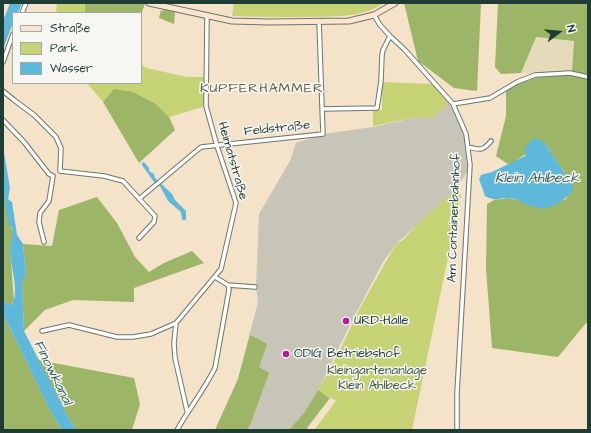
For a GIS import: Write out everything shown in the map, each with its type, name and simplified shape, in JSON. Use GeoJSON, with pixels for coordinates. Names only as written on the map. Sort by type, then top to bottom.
{"type":"FeatureCollection","features":[{"type":"Feature","properties":{"kind":"main road"},"geometry":{"type":"LineString","coordinates":[[149,3],[232,21],[349,21],[374,15],[395,3]]}},
{"type":"Feature","properties":{"kind":"street","name":"Am Containerbahnhof"},"geometry":{"type":"LineString","coordinates":[[374,15],[380,25],[405,50],[453,104],[463,127],[468,147],[469,173],[457,393],[457,430]]}},
{"type":"Feature","properties":{"kind":"street","name":"Heimatstraße"},"geometry":{"type":"LineString","coordinates":[[42,331],[69,325],[117,337],[133,338],[151,334],[176,323],[221,269],[236,203],[217,146],[206,106],[207,16]]}},
{"type":"Feature","properties":{"kind":"street","name":"Feldstraße"},"geometry":{"type":"LineString","coordinates":[[139,199],[201,147],[323,134],[320,21]]}},
{"type":"Feature","properties":{"kind":"street"},"geometry":{"type":"LineString","coordinates":[[322,109],[377,108],[381,81],[382,55],[390,36]]}},
{"type":"Feature","properties":{"kind":"street"},"geometry":{"type":"LineString","coordinates":[[3,62],[12,37]]}},
{"type":"Feature","properties":{"kind":"street"},"geometry":{"type":"LineString","coordinates":[[453,104],[490,98],[517,82],[535,75],[570,73],[588,77]]}},
{"type":"Feature","properties":{"kind":"street"},"geometry":{"type":"LineString","coordinates":[[3,91],[34,115],[56,137],[61,148],[60,171]]}},
{"type":"Feature","properties":{"kind":"street"},"geometry":{"type":"LineString","coordinates":[[3,120],[24,142],[49,174],[53,176]]}},
{"type":"Feature","properties":{"kind":"street"},"geometry":{"type":"LineString","coordinates":[[468,147],[479,150],[486,147],[491,141]]}},
{"type":"Feature","properties":{"kind":"street"},"geometry":{"type":"LineString","coordinates":[[44,242],[39,222],[40,213],[49,201],[53,176],[60,171],[104,176],[123,181],[155,219],[139,238]]}},
{"type":"Feature","properties":{"kind":"street"},"geometry":{"type":"LineString","coordinates":[[215,277],[228,285],[255,287]]}},
{"type":"Feature","properties":{"kind":"street"},"geometry":{"type":"LineString","coordinates":[[177,430],[209,379],[214,368],[229,290],[228,285]]}},
{"type":"Feature","properties":{"kind":"street"},"geometry":{"type":"LineString","coordinates":[[176,323],[174,343],[175,358],[187,412]]}},
{"type":"Feature","properties":{"kind":"shaded area"},"geometry":{"type":"Polygon","coordinates":[[[535,37],[574,41],[572,72],[521,73],[535,37]]]}},
{"type":"Feature","properties":{"kind":"shaded area"},"geometry":{"type":"Polygon","coordinates":[[[449,103],[464,131],[469,168],[456,190],[396,244],[383,262],[306,412],[289,430],[215,430],[238,379],[258,302],[256,287],[259,214],[290,161],[296,143],[323,134],[373,127],[418,117],[432,118],[449,103]]]}},
{"type":"Feature","properties":{"kind":"green space"},"geometry":{"type":"Polygon","coordinates":[[[57,3],[85,3],[85,12],[56,12],[57,3]]]}},
{"type":"Feature","properties":{"kind":"green space"},"geometry":{"type":"Polygon","coordinates":[[[85,3],[145,4],[142,12],[85,12],[85,3]]]}},
{"type":"Feature","properties":{"kind":"green space"},"geometry":{"type":"Polygon","coordinates":[[[234,3],[384,3],[366,12],[345,16],[259,17],[232,16],[234,3]]]}},
{"type":"Feature","properties":{"kind":"green space"},"geometry":{"type":"Polygon","coordinates":[[[404,3],[481,3],[477,91],[454,88],[418,61],[404,3]]]}},
{"type":"Feature","properties":{"kind":"green space"},"geometry":{"type":"Polygon","coordinates":[[[498,3],[588,3],[588,75],[572,72],[574,41],[536,37],[521,73],[501,74],[495,67],[498,3]]]}},
{"type":"Feature","properties":{"kind":"green space"},"geometry":{"type":"Polygon","coordinates":[[[166,9],[175,12],[174,24],[159,18],[161,10],[163,11],[166,9]]]}},
{"type":"Feature","properties":{"kind":"green space"},"geometry":{"type":"Polygon","coordinates":[[[142,65],[146,68],[187,77],[206,77],[206,106],[169,117],[156,104],[114,90],[103,102],[88,84],[142,84],[142,65]]]}},
{"type":"Feature","properties":{"kind":"green space"},"geometry":{"type":"Polygon","coordinates":[[[553,75],[570,75],[588,79],[588,323],[586,323],[558,357],[492,348],[486,268],[487,204],[494,200],[508,198],[548,207],[566,199],[572,181],[568,178],[544,142],[509,165],[496,156],[506,116],[506,90],[528,80],[553,75]]]}},
{"type":"Feature","properties":{"kind":"green space"},"geometry":{"type":"Polygon","coordinates":[[[382,82],[432,84],[449,103],[432,118],[418,117],[373,126],[373,111],[382,110],[382,82]]]}},
{"type":"Feature","properties":{"kind":"green space"},"geometry":{"type":"Polygon","coordinates":[[[114,89],[133,92],[156,104],[169,117],[175,130],[139,163],[103,102],[114,89]]]}},
{"type":"Feature","properties":{"kind":"green space"},"geometry":{"type":"Polygon","coordinates":[[[3,190],[13,235],[10,249],[14,301],[11,305],[3,300],[3,190]]]}},
{"type":"Feature","properties":{"kind":"green space","name":"Kleingartenanlage Klein Ahlbeck"},"geometry":{"type":"Polygon","coordinates":[[[456,190],[461,195],[412,430],[314,430],[336,401],[318,390],[339,352],[360,308],[396,244],[403,240],[423,218],[456,190]]]}},
{"type":"Feature","properties":{"kind":"green space"},"geometry":{"type":"Polygon","coordinates":[[[97,197],[117,223],[135,257],[149,272],[164,263],[192,251],[204,263],[134,288],[134,302],[73,300],[45,310],[24,331],[22,283],[26,273],[23,244],[52,246],[59,210],[97,197]]]}},
{"type":"Feature","properties":{"kind":"green space"},"geometry":{"type":"Polygon","coordinates":[[[3,316],[49,408],[62,430],[3,430],[3,316]]]}},
{"type":"Feature","properties":{"kind":"green space"},"geometry":{"type":"Polygon","coordinates":[[[250,335],[267,344],[259,367],[269,373],[250,425],[247,430],[215,430],[238,379],[250,335]]]}},
{"type":"Feature","properties":{"kind":"green space"},"geometry":{"type":"Polygon","coordinates":[[[38,360],[134,378],[140,404],[132,430],[76,430],[38,360]]]}},
{"type":"Feature","properties":{"kind":"green space"},"geometry":{"type":"Polygon","coordinates":[[[318,390],[330,398],[307,428],[309,430],[289,430],[305,412],[318,390]]]}},
{"type":"Feature","properties":{"kind":"water"},"geometry":{"type":"Polygon","coordinates":[[[10,3],[22,3],[18,12],[12,12],[12,26],[3,49],[3,21],[10,3]]]}},
{"type":"Feature","properties":{"kind":"water","name":"Klein Ahlbeck"},"geometry":{"type":"Polygon","coordinates":[[[534,138],[544,142],[568,178],[572,181],[573,190],[567,197],[554,206],[544,208],[535,207],[509,198],[495,199],[485,196],[479,179],[481,175],[492,172],[525,156],[526,146],[534,138]]]}},
{"type":"Feature","properties":{"kind":"water"},"geometry":{"type":"Polygon","coordinates":[[[3,147],[10,188],[8,199],[12,202],[17,235],[23,244],[26,273],[22,283],[24,331],[76,430],[62,430],[49,408],[3,316],[3,300],[11,305],[13,303],[15,297],[15,284],[10,256],[12,227],[9,226],[3,190],[3,147]]]}},
{"type":"Feature","properties":{"kind":"water"},"geometry":{"type":"Polygon","coordinates":[[[144,162],[149,168],[149,171],[154,174],[155,178],[172,194],[175,200],[186,211],[186,220],[182,220],[181,212],[168,201],[160,186],[154,182],[142,165],[144,162]]]}},
{"type":"Feature","properties":{"kind":"place","name":"URD-Halle"},"geometry":{"type":"Point","coordinates":[346,321]}},
{"type":"Feature","properties":{"kind":"place","name":"ODIG Betriebshof"},"geometry":{"type":"Point","coordinates":[286,354]}},
{"type":"Feature","properties":{"kind":"district","name":"KUPFERHAMMER"},"geometry":{"type":"Point","coordinates":[262,89]}},
{"type":"Feature","properties":{"kind":"water label","name":"Finowkanal"},"geometry":{"type":"Point","coordinates":[52,373]}}]}
